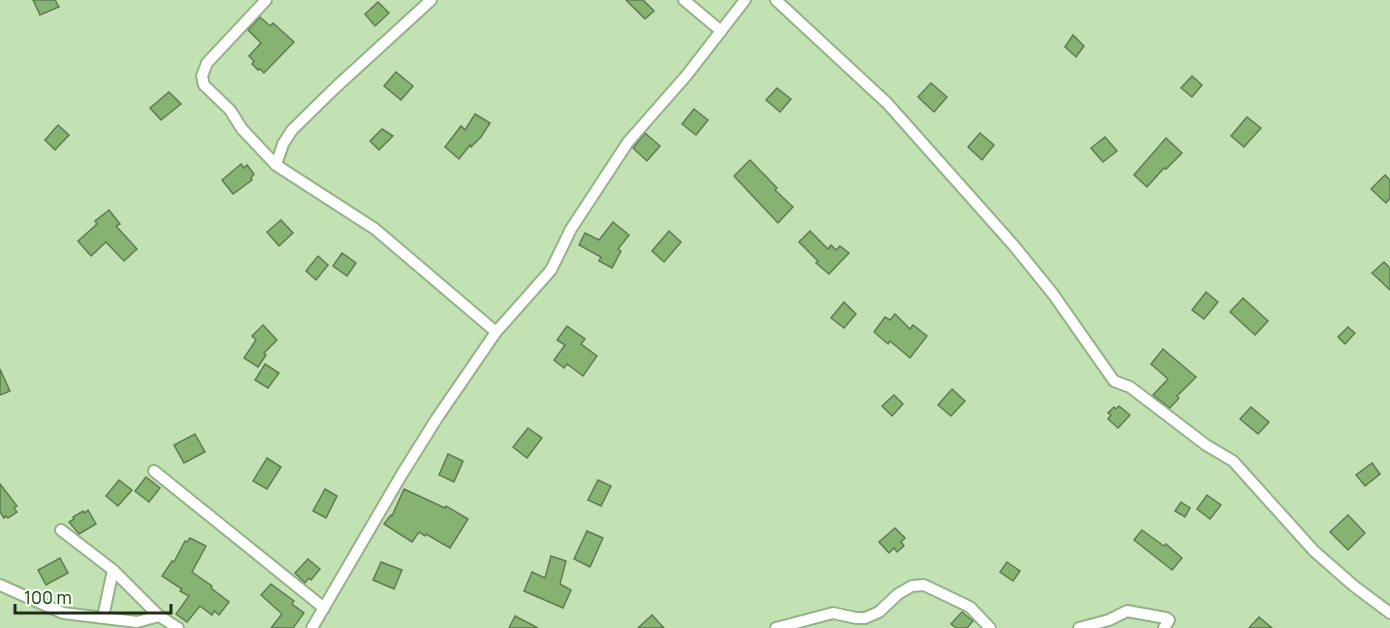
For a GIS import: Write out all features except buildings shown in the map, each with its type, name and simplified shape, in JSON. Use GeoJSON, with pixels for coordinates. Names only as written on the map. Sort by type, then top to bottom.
{"type":"FeatureCollection","features":[{"type":"Feature","properties":{"kind":"street"},"geometry":{"type":"LineString","coordinates":[[266,0],[207,63],[202,76],[204,86],[230,110],[242,129],[276,165],[375,229],[496,332]]}},
{"type":"Feature","properties":{"kind":"street"},"geometry":{"type":"LineString","coordinates":[[276,165],[283,144],[292,130],[431,0]]}},
{"type":"Feature","properties":{"kind":"street"},"geometry":{"type":"LineString","coordinates":[[684,0],[721,31]]}},
{"type":"Feature","properties":{"kind":"street"},"geometry":{"type":"LineString","coordinates":[[312,628],[419,446],[496,332],[551,270],[571,229],[628,142],[686,76],[745,0]]}},
{"type":"Feature","properties":{"kind":"street"},"geometry":{"type":"LineString","coordinates":[[776,0],[887,103],[1015,247],[1047,286],[1114,381],[1130,387],[1206,445],[1233,461],[1314,551],[1354,586],[1390,613]]}},
{"type":"Feature","properties":{"kind":"street"},"geometry":{"type":"LineString","coordinates":[[154,471],[324,608]]}},
{"type":"Feature","properties":{"kind":"street"},"geometry":{"type":"LineString","coordinates":[[61,530],[113,570],[159,616],[178,628]]}},
{"type":"Feature","properties":{"kind":"street"},"geometry":{"type":"LineString","coordinates":[[103,617],[113,570]]}},
{"type":"Feature","properties":{"kind":"street"},"geometry":{"type":"LineString","coordinates":[[0,585],[63,613],[137,622],[159,616]]}},
{"type":"Feature","properties":{"kind":"street"},"geometry":{"type":"LineString","coordinates":[[776,628],[833,613],[865,618],[879,612],[898,594],[912,586],[924,585],[970,607],[990,628]]}},
{"type":"Feature","properties":{"kind":"street"},"geometry":{"type":"LineString","coordinates":[[1078,628],[1109,620],[1127,611],[1166,618],[1169,620],[1164,628]]}}]}
